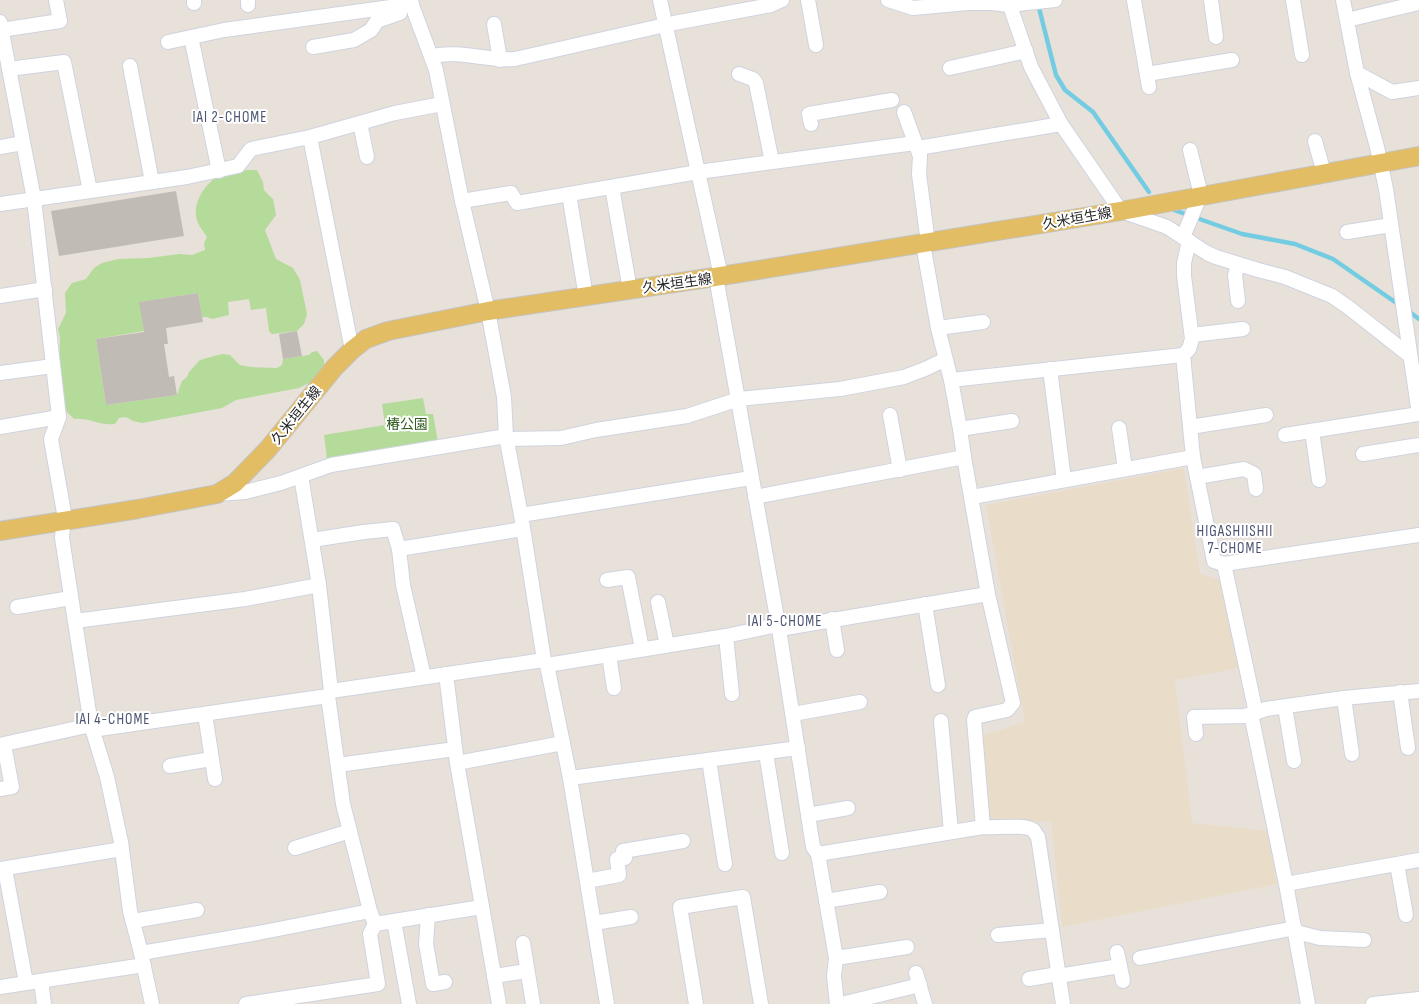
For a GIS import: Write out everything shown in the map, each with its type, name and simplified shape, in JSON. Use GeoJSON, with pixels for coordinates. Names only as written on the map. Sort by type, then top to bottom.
{"type":"FeatureCollection","features":[{"type":"Feature","properties":{"kind":"main road","name":"久米垣生線"},"geometry":{"type":"LineString","coordinates":[[0,531],[170,504],[217,494],[235,483],[268,449],[334,368],[352,350],[366,339],[388,331],[488,311],[718,277],[1121,210],[1195,210],[1324,173],[1419,156]]}},
{"type":"Feature","properties":{"kind":"street"},"geometry":{"type":"LineString","coordinates":[[56,0],[60,21],[1,26],[9,69],[6,84],[24,143],[34,199],[59,417],[51,439],[64,513],[62,538],[74,621],[91,728],[107,777],[122,848],[133,921],[152,1004]]}},
{"type":"Feature","properties":{"kind":"street"},"geometry":{"type":"LineString","coordinates":[[660,0],[698,172],[718,277],[793,714],[813,846],[818,854],[836,958],[834,976],[839,1004],[918,979],[925,1004]]}},
{"type":"Feature","properties":{"kind":"street"},"geometry":{"type":"LineString","coordinates":[[432,56],[452,54],[500,60],[528,57],[666,25],[771,6],[780,0]]}},
{"type":"Feature","properties":{"kind":"street"},"geometry":{"type":"LineString","coordinates":[[808,0],[816,45]]}},
{"type":"Feature","properties":{"kind":"street"},"geometry":{"type":"LineString","coordinates":[[888,0],[913,8],[968,3],[1055,0]]}},
{"type":"Feature","properties":{"kind":"street"},"geometry":{"type":"LineString","coordinates":[[1134,0],[1148,80],[1232,60]]}},
{"type":"Feature","properties":{"kind":"street"},"geometry":{"type":"LineString","coordinates":[[1211,0],[1216,37]]}},
{"type":"Feature","properties":{"kind":"street"},"geometry":{"type":"LineString","coordinates":[[1293,0],[1302,55]]}},
{"type":"Feature","properties":{"kind":"street"},"geometry":{"type":"LineString","coordinates":[[1285,435],[1419,414],[1380,162],[1357,74],[1343,0]]}},
{"type":"Feature","properties":{"kind":"street"},"geometry":{"type":"LineString","coordinates":[[1009,3],[1032,67],[1061,124],[1121,210],[1167,227],[1207,253],[1285,277],[1332,296],[1409,356]]}},
{"type":"Feature","properties":{"kind":"street"},"geometry":{"type":"LineString","coordinates":[[1347,20],[1418,3]]}},
{"type":"Feature","properties":{"kind":"street"},"geometry":{"type":"LineString","coordinates":[[168,42],[350,6],[412,5]]}},
{"type":"Feature","properties":{"kind":"street"},"geometry":{"type":"LineString","coordinates":[[313,47],[354,40],[371,30],[377,21],[412,5]]}},
{"type":"Feature","properties":{"kind":"street"},"geometry":{"type":"LineString","coordinates":[[412,5],[432,56],[462,201],[488,311],[504,397],[506,437],[545,663],[570,778],[607,1004]]}},
{"type":"Feature","properties":{"kind":"street"},"geometry":{"type":"LineString","coordinates":[[494,24],[500,60]]}},
{"type":"Feature","properties":{"kind":"street"},"geometry":{"type":"LineString","coordinates":[[192,37],[219,171]]}},
{"type":"Feature","properties":{"kind":"street"},"geometry":{"type":"LineString","coordinates":[[950,68],[1026,51]]}},
{"type":"Feature","properties":{"kind":"street"},"geometry":{"type":"LineString","coordinates":[[9,69],[64,62],[90,191]]}},
{"type":"Feature","properties":{"kind":"street"},"geometry":{"type":"LineString","coordinates":[[130,66],[152,182]]}},
{"type":"Feature","properties":{"kind":"street"},"geometry":{"type":"LineString","coordinates":[[739,74],[753,79],[756,83],[772,162]]}},
{"type":"Feature","properties":{"kind":"street"},"geometry":{"type":"LineString","coordinates":[[1357,74],[1392,92],[1419,88]]}},
{"type":"Feature","properties":{"kind":"street"},"geometry":{"type":"LineString","coordinates":[[811,124],[809,114],[890,94],[912,145]]}},
{"type":"Feature","properties":{"kind":"street"},"geometry":{"type":"LineString","coordinates":[[0,204],[219,171],[238,166],[251,149],[310,137],[394,113],[442,104]]}},
{"type":"Feature","properties":{"kind":"street"},"geometry":{"type":"LineString","coordinates":[[904,112],[912,145],[938,328],[944,360],[951,380],[988,594],[1013,703],[1007,710],[978,716],[974,720],[984,827]]}},
{"type":"Feature","properties":{"kind":"street"},"geometry":{"type":"LineString","coordinates":[[360,123],[367,157]]}},
{"type":"Feature","properties":{"kind":"street"},"geometry":{"type":"LineString","coordinates":[[462,201],[511,192],[517,202],[698,172],[1061,124]]}},
{"type":"Feature","properties":{"kind":"street"},"geometry":{"type":"LineString","coordinates":[[310,137],[352,350]]}},
{"type":"Feature","properties":{"kind":"street"},"geometry":{"type":"LineString","coordinates":[[1315,141],[1324,173]]}},
{"type":"Feature","properties":{"kind":"street"},"geometry":{"type":"LineString","coordinates":[[0,147],[24,143]]}},
{"type":"Feature","properties":{"kind":"street"},"geometry":{"type":"LineString","coordinates":[[951,380],[1183,356],[1189,349],[1192,336],[1184,276],[1186,239],[1195,210],[1199,187],[1190,150]]}},
{"type":"Feature","properties":{"kind":"street"},"geometry":{"type":"LineString","coordinates":[[612,187],[630,290]]}},
{"type":"Feature","properties":{"kind":"street"},"geometry":{"type":"LineString","coordinates":[[569,194],[586,297]]}},
{"type":"Feature","properties":{"kind":"street"},"geometry":{"type":"LineString","coordinates":[[1347,232],[1391,225]]}},
{"type":"Feature","properties":{"kind":"street"},"geometry":{"type":"LineString","coordinates":[[1238,264],[1235,275],[1238,301]]}},
{"type":"Feature","properties":{"kind":"street"},"geometry":{"type":"LineString","coordinates":[[0,296],[45,289]]}},
{"type":"Feature","properties":{"kind":"street"},"geometry":{"type":"LineString","coordinates":[[938,328],[983,322]]}},
{"type":"Feature","properties":{"kind":"street"},"geometry":{"type":"LineString","coordinates":[[1192,336],[1243,330]]}},
{"type":"Feature","properties":{"kind":"street"},"geometry":{"type":"LineString","coordinates":[[1183,356],[1193,457],[1214,561],[1224,564],[1419,535]]}},
{"type":"Feature","properties":{"kind":"street"},"geometry":{"type":"LineString","coordinates":[[217,494],[244,492],[331,466],[506,437],[561,438],[596,430],[688,416],[739,399],[840,389],[904,377],[944,360]]}},
{"type":"Feature","properties":{"kind":"street"},"geometry":{"type":"LineString","coordinates":[[0,373],[54,366]]}},
{"type":"Feature","properties":{"kind":"street"},"geometry":{"type":"LineString","coordinates":[[1050,370],[1064,480]]}},
{"type":"Feature","properties":{"kind":"street"},"geometry":{"type":"LineString","coordinates":[[890,415],[900,470]]}},
{"type":"Feature","properties":{"kind":"street"},"geometry":{"type":"LineString","coordinates":[[1190,427],[1266,415]]}},
{"type":"Feature","properties":{"kind":"street"},"geometry":{"type":"LineString","coordinates":[[0,427],[59,417]]}},
{"type":"Feature","properties":{"kind":"street"},"geometry":{"type":"LineString","coordinates":[[960,429],[1012,421]]}},
{"type":"Feature","properties":{"kind":"street"},"geometry":{"type":"LineString","coordinates":[[1119,428],[1124,470]]}},
{"type":"Feature","properties":{"kind":"street"},"geometry":{"type":"LineString","coordinates":[[1312,431],[1319,480]]}},
{"type":"Feature","properties":{"kind":"street"},"geometry":{"type":"LineString","coordinates":[[1363,454],[1419,446]]}},
{"type":"Feature","properties":{"kind":"street"},"geometry":{"type":"LineString","coordinates":[[755,497],[964,457]]}},
{"type":"Feature","properties":{"kind":"street"},"geometry":{"type":"LineString","coordinates":[[972,497],[1193,457]]}},
{"type":"Feature","properties":{"kind":"street"},"geometry":{"type":"LineString","coordinates":[[1197,477],[1244,469],[1254,474],[1256,489]]}},
{"type":"Feature","properties":{"kind":"street"},"geometry":{"type":"LineString","coordinates":[[246,1004],[378,984],[370,934],[373,917],[343,804],[329,694],[319,585],[301,476]]}},
{"type":"Feature","properties":{"kind":"street"},"geometry":{"type":"LineString","coordinates":[[399,549],[522,522],[751,478]]}},
{"type":"Feature","properties":{"kind":"street"},"geometry":{"type":"LineString","coordinates":[[312,540],[393,529],[399,549],[405,594],[424,677]]}},
{"type":"Feature","properties":{"kind":"street"},"geometry":{"type":"LineString","coordinates":[[1224,564],[1308,1004]]}},
{"type":"Feature","properties":{"kind":"street"},"geometry":{"type":"LineString","coordinates":[[607,580],[628,577],[642,650]]}},
{"type":"Feature","properties":{"kind":"street"},"geometry":{"type":"LineString","coordinates":[[74,621],[245,599],[319,585]]}},
{"type":"Feature","properties":{"kind":"street"},"geometry":{"type":"LineString","coordinates":[[0,789],[12,787],[2,745],[91,728],[204,714],[424,677],[609,655],[988,594]]}},
{"type":"Feature","properties":{"kind":"street"},"geometry":{"type":"LineString","coordinates":[[17,607],[71,598]]}},
{"type":"Feature","properties":{"kind":"street"},"geometry":{"type":"LineString","coordinates":[[658,602],[667,645]]}},
{"type":"Feature","properties":{"kind":"street"},"geometry":{"type":"LineString","coordinates":[[925,604],[938,685]]}},
{"type":"Feature","properties":{"kind":"street"},"geometry":{"type":"LineString","coordinates":[[832,619],[837,650]]}},
{"type":"Feature","properties":{"kind":"street"},"geometry":{"type":"LineString","coordinates":[[726,636],[732,694]]}},
{"type":"Feature","properties":{"kind":"street"},"geometry":{"type":"LineString","coordinates":[[609,655],[614,688]]}},
{"type":"Feature","properties":{"kind":"street"},"geometry":{"type":"LineString","coordinates":[[446,674],[457,763],[499,1004]]}},
{"type":"Feature","properties":{"kind":"street"},"geometry":{"type":"LineString","coordinates":[[1196,734],[1194,717],[1244,716],[1266,709],[1285,706],[1419,691]]}},
{"type":"Feature","properties":{"kind":"street"},"geometry":{"type":"LineString","coordinates":[[1400,692],[1408,748]]}},
{"type":"Feature","properties":{"kind":"street"},"geometry":{"type":"LineString","coordinates":[[1344,698],[1352,754]]}},
{"type":"Feature","properties":{"kind":"street"},"geometry":{"type":"LineString","coordinates":[[793,714],[860,702]]}},
{"type":"Feature","properties":{"kind":"street"},"geometry":{"type":"LineString","coordinates":[[1285,706],[1294,760]]}},
{"type":"Feature","properties":{"kind":"street"},"geometry":{"type":"LineString","coordinates":[[204,714],[215,779]]}},
{"type":"Feature","properties":{"kind":"street"},"geometry":{"type":"LineString","coordinates":[[941,721],[951,832]]}},
{"type":"Feature","properties":{"kind":"street"},"geometry":{"type":"LineString","coordinates":[[457,763],[563,744]]}},
{"type":"Feature","properties":{"kind":"street"},"geometry":{"type":"LineString","coordinates":[[570,778],[798,748]]}},
{"type":"Feature","properties":{"kind":"street"},"geometry":{"type":"LineString","coordinates":[[338,765],[455,749]]}},
{"type":"Feature","properties":{"kind":"street"},"geometry":{"type":"LineString","coordinates":[[766,753],[782,853]]}},
{"type":"Feature","properties":{"kind":"street"},"geometry":{"type":"LineString","coordinates":[[170,766],[211,759]]}},
{"type":"Feature","properties":{"kind":"street"},"geometry":{"type":"LineString","coordinates":[[709,760],[724,864]]}},
{"type":"Feature","properties":{"kind":"street"},"geometry":{"type":"LineString","coordinates":[[808,815],[848,808]]}},
{"type":"Feature","properties":{"kind":"street"},"geometry":{"type":"LineString","coordinates":[[818,854],[984,827],[1025,827],[1032,830],[1038,837],[1058,975],[1059,1003]]}},
{"type":"Feature","properties":{"kind":"street"},"geometry":{"type":"LineString","coordinates":[[295,848],[350,831]]}},
{"type":"Feature","properties":{"kind":"street"},"geometry":{"type":"LineString","coordinates":[[587,881],[620,875],[617,859],[625,858],[623,851],[683,841]]}},
{"type":"Feature","properties":{"kind":"street"},"geometry":{"type":"LineString","coordinates":[[26,983],[2,869],[122,848]]}},
{"type":"Feature","properties":{"kind":"street"},"geometry":{"type":"LineString","coordinates":[[1286,884],[1419,860]]}},
{"type":"Feature","properties":{"kind":"street"},"geometry":{"type":"LineString","coordinates":[[1397,864],[1406,915]]}},
{"type":"Feature","properties":{"kind":"street"},"geometry":{"type":"LineString","coordinates":[[826,901],[880,892]]}},
{"type":"Feature","properties":{"kind":"street"},"geometry":{"type":"LineString","coordinates":[[696,1004],[680,907],[743,897],[761,1004]]}},
{"type":"Feature","properties":{"kind":"street"},"geometry":{"type":"LineString","coordinates":[[0,988],[41,981],[258,933],[373,917],[394,921],[482,907]]}},
{"type":"Feature","properties":{"kind":"street"},"geometry":{"type":"LineString","coordinates":[[133,921],[197,910]]}},
{"type":"Feature","properties":{"kind":"street"},"geometry":{"type":"LineString","coordinates":[[428,915],[426,944],[433,984],[445,982]]}},
{"type":"Feature","properties":{"kind":"street"},"geometry":{"type":"LineString","coordinates":[[594,923],[632,917]]}},
{"type":"Feature","properties":{"kind":"street"},"geometry":{"type":"LineString","coordinates":[[394,921],[409,1004]]}},
{"type":"Feature","properties":{"kind":"street"},"geometry":{"type":"LineString","coordinates":[[998,935],[1052,930]]}},
{"type":"Feature","properties":{"kind":"street"},"geometry":{"type":"LineString","coordinates":[[1140,958],[1162,947],[1226,935],[1295,930],[1320,938],[1356,935]]}},
{"type":"Feature","properties":{"kind":"street"},"geometry":{"type":"LineString","coordinates":[[523,943],[533,1004]]}},
{"type":"Feature","properties":{"kind":"street"},"geometry":{"type":"LineString","coordinates":[[836,958],[907,947]]}},
{"type":"Feature","properties":{"kind":"street"},"geometry":{"type":"LineString","coordinates":[[1029,979],[1058,975],[1118,959],[1122,981]]}},
{"type":"Feature","properties":{"kind":"street"},"geometry":{"type":"LineString","coordinates":[[494,976],[527,970]]}},
{"type":"Feature","properties":{"kind":"street"},"geometry":{"type":"LineString","coordinates":[[41,981],[44,1004]]}},
{"type":"Feature","properties":{"kind":"street"},"geometry":{"type":"LineString","coordinates":[[1373,1004],[1419,999]]}},
{"type":"Feature","properties":{"kind":"shaded area"},"geometry":{"type":"Polygon","coordinates":[[[1184,468],[1200,574],[1220,580],[1239,668],[1175,680],[1192,823],[1268,831],[1277,884],[1062,927],[1051,822],[988,819],[981,736],[1025,722],[986,505],[1184,468]]]}},
{"type":"Feature","properties":{"kind":"green space"},"geometry":{"type":"Polygon","coordinates":[[[257,170],[263,182],[264,190],[273,199],[276,215],[265,230],[276,259],[293,268],[300,280],[307,314],[304,324],[297,331],[272,334],[269,331],[266,308],[251,310],[249,299],[228,302],[229,315],[212,319],[202,317],[198,293],[140,302],[144,331],[96,339],[106,405],[177,395],[182,381],[200,360],[223,354],[230,355],[240,365],[277,368],[282,365],[283,359],[309,355],[317,351],[324,360],[324,367],[311,382],[299,388],[236,400],[222,408],[142,423],[126,417],[119,418],[115,424],[74,419],[67,412],[64,405],[59,362],[60,338],[58,329],[66,313],[65,293],[72,283],[86,279],[94,268],[102,263],[118,259],[180,254],[192,255],[205,250],[204,243],[207,237],[199,225],[196,216],[196,209],[201,195],[210,182],[222,174],[257,170]]]}},
{"type":"Feature","properties":{"kind":"green space","name":"椿公園"},"geometry":{"type":"Polygon","coordinates":[[[423,398],[426,414],[433,414],[438,442],[327,459],[324,435],[385,425],[382,404],[423,398]]]}},
{"type":"Feature","properties":{"kind":"building"},"geometry":{"type":"Polygon","coordinates":[[[176,191],[184,236],[59,256],[51,211],[176,191]]]}},
{"type":"Feature","properties":{"kind":"building"},"geometry":{"type":"Polygon","coordinates":[[[198,293],[203,322],[166,328],[168,344],[164,344],[169,377],[174,376],[177,395],[106,405],[96,339],[144,332],[139,302],[198,293]]]}},
{"type":"Feature","properties":{"kind":"building"},"geometry":{"type":"Polygon","coordinates":[[[297,331],[302,356],[283,359],[279,334],[297,331]]]}},
{"type":"Feature","properties":{"kind":"waterway"},"geometry":{"type":"LineString","coordinates":[[1039,8],[1056,75],[1065,90],[1093,112],[1149,192]]}},
{"type":"Feature","properties":{"kind":"waterway"},"geometry":{"type":"LineString","coordinates":[[1174,210],[1242,234],[1295,244],[1333,259],[1395,302]]}},
{"type":"Feature","properties":{"kind":"waterway"},"geometry":{"type":"LineString","coordinates":[[1411,313],[1419,319]]}},
{"type":"Feature","properties":{"kind":"district","name":"IAI 2-CHOME"},"geometry":{"type":"Point","coordinates":[230,117]}},
{"type":"Feature","properties":{"kind":"district","name":"HIGASHIISHII 7-CHOME"},"geometry":{"type":"Point","coordinates":[1235,540]}},
{"type":"Feature","properties":{"kind":"district","name":"IAI 5-CHOME"},"geometry":{"type":"Point","coordinates":[785,621]}},
{"type":"Feature","properties":{"kind":"district","name":"IAI 4-CHOME"},"geometry":{"type":"Point","coordinates":[113,719]}}]}
